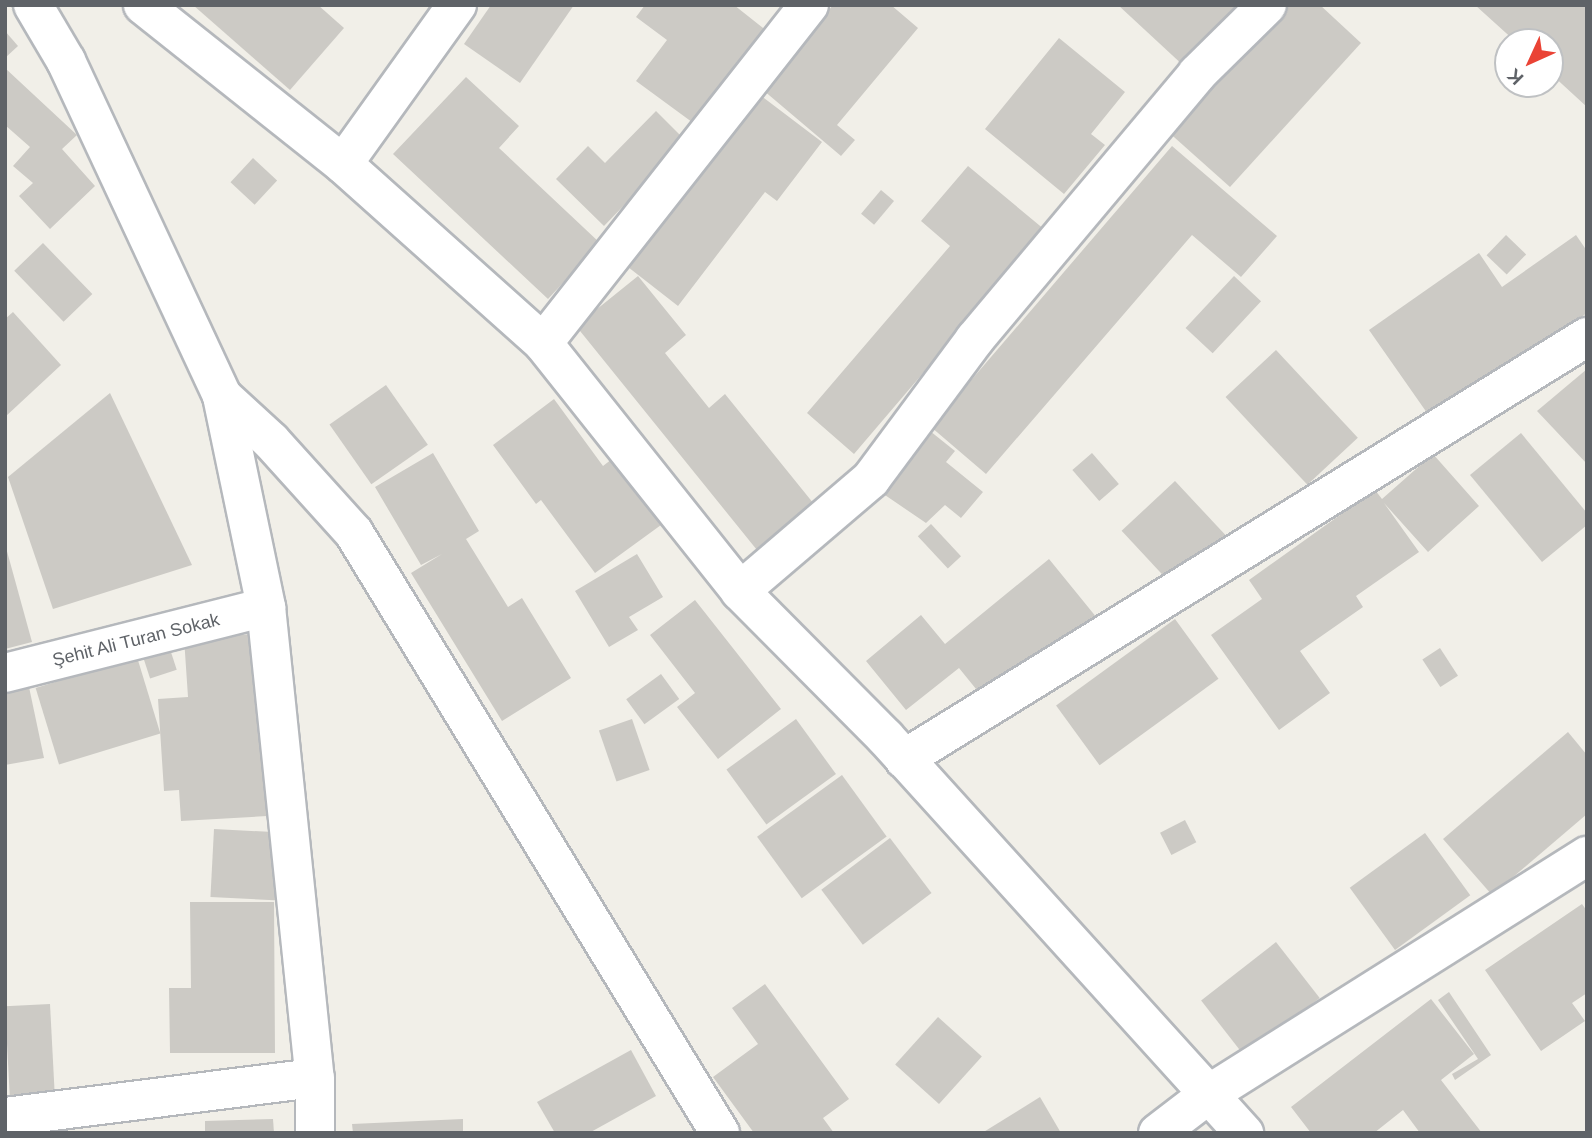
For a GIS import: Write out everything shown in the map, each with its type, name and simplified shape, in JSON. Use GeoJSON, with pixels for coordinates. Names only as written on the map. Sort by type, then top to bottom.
{"type":"FeatureCollection","features":[{"type":"Feature","properties":{"kind":"street"},"geometry":{"type":"LineString","coordinates":[[33,5],[66,61],[222,396],[266,607],[315,1078],[316,1133]]}},
{"type":"Feature","properties":{"kind":"street"},"geometry":{"type":"LineString","coordinates":[[343,164],[457,5]]}},
{"type":"Feature","properties":{"kind":"street"},"geometry":{"type":"LineString","coordinates":[[543,343],[809,5]]}},
{"type":"Feature","properties":{"kind":"street"},"geometry":{"type":"LineString","coordinates":[[740,591],[871,479],[1002,307],[1197,74],[1266,5]]}},
{"type":"Feature","properties":{"kind":"street"},"geometry":{"type":"LineString","coordinates":[[146,6],[343,164],[543,343],[740,591],[904,759],[1244,1133]]}},
{"type":"Feature","properties":{"kind":"street"},"geometry":{"type":"LineString","coordinates":[[904,759],[1587,337]]}},
{"type":"Feature","properties":{"kind":"street"},"geometry":{"type":"LineString","coordinates":[[222,396],[271,441],[354,533],[720,1133]]}},
{"type":"Feature","properties":{"kind":"street","name":"Şehit Ali Turan Sokak"},"geometry":{"type":"LineString","coordinates":[[5,673],[266,607]]}},
{"type":"Feature","properties":{"kind":"street"},"geometry":{"type":"LineString","coordinates":[[1158,1133],[1209,1094],[1587,856]]}},
{"type":"Feature","properties":{"kind":"street"},"geometry":{"type":"LineString","coordinates":[[5,1117],[315,1078]]}},
{"type":"Feature","properties":{"kind":"building"},"geometry":{"type":"Polygon","coordinates":[[[193,5],[318,5],[344,28],[290,90],[193,5]]]}},
{"type":"Feature","properties":{"kind":"building"},"geometry":{"type":"Polygon","coordinates":[[[491,5],[574,5],[520,83],[464,44],[491,5]]]}},
{"type":"Feature","properties":{"kind":"building"},"geometry":{"type":"Polygon","coordinates":[[[645,5],[734,5],[767,31],[696,125],[636,81],[667,40],[636,17],[645,5]]]}},
{"type":"Feature","properties":{"kind":"building"},"geometry":{"type":"Polygon","coordinates":[[[833,5],[891,5],[918,28],[837,125],[855,140],[841,156],[763,90],[833,5]]]}},
{"type":"Feature","properties":{"kind":"building"},"geometry":{"type":"Polygon","coordinates":[[[1118,5],[1233,5],[1239,11],[1186,68],[1118,5]]]}},
{"type":"Feature","properties":{"kind":"building"},"geometry":{"type":"Polygon","coordinates":[[[1279,5],[1320,5],[1361,43],[1230,187],[1165,129],[1279,5]]]}},
{"type":"Feature","properties":{"kind":"building"},"geometry":{"type":"Polygon","coordinates":[[[1475,5],[1587,5],[1587,107],[1564,86],[1564,28],[1500,28],[1475,5]]]}},
{"type":"Feature","properties":{"kind":"building"},"geometry":{"type":"Polygon","coordinates":[[[5,31],[18,46],[5,58],[5,31]]]}},
{"type":"Feature","properties":{"kind":"building"},"geometry":{"type":"Polygon","coordinates":[[[1059,38],[1125,92],[1091,134],[1105,145],[1064,194],[985,129],[1059,38]]]}},
{"type":"Feature","properties":{"kind":"building"},"geometry":{"type":"Polygon","coordinates":[[[5,68],[77,135],[62,149],[95,186],[50,229],[19,196],[33,183],[13,166],[30,147],[5,125],[5,68]]]}},
{"type":"Feature","properties":{"kind":"building"},"geometry":{"type":"Polygon","coordinates":[[[466,77],[519,126],[499,148],[600,243],[548,299],[393,154],[466,77]]]}},
{"type":"Feature","properties":{"kind":"building"},"geometry":{"type":"Polygon","coordinates":[[[760,95],[822,142],[777,201],[765,192],[678,306],[628,267],[760,95]]]}},
{"type":"Feature","properties":{"kind":"building"},"geometry":{"type":"Polygon","coordinates":[[[656,111],[686,141],[604,226],[556,179],[588,146],[605,163],[656,111]]]}},
{"type":"Feature","properties":{"kind":"building"},"geometry":{"type":"Polygon","coordinates":[[[1172,146],[1277,236],[1241,277],[1192,235],[986,474],[931,427],[1172,146]]]}},
{"type":"Feature","properties":{"kind":"building"},"geometry":{"type":"Polygon","coordinates":[[[253,158],[277,181],[255,205],[230,182],[253,158]]]}},
{"type":"Feature","properties":{"kind":"building"},"geometry":{"type":"Polygon","coordinates":[[[968,166],[1045,230],[854,454],[807,413],[950,246],[921,221],[968,166]]]}},
{"type":"Feature","properties":{"kind":"building"},"geometry":{"type":"Polygon","coordinates":[[[881,190],[894,201],[874,225],[861,214],[881,190]]]}},
{"type":"Feature","properties":{"kind":"building"},"geometry":{"type":"Polygon","coordinates":[[[1506,235],[1526,254],[1507,275],[1487,255],[1506,235]]]}},
{"type":"Feature","properties":{"kind":"building"},"geometry":{"type":"Polygon","coordinates":[[[1576,235],[1587,251],[1587,313],[1432,420],[1369,330],[1479,253],[1502,287],[1576,235]]]}},
{"type":"Feature","properties":{"kind":"building"},"geometry":{"type":"Polygon","coordinates":[[[43,243],[92,294],[64,322],[14,271],[43,243]]]}},
{"type":"Feature","properties":{"kind":"building"},"geometry":{"type":"Polygon","coordinates":[[[638,276],[686,335],[665,353],[709,408],[725,394],[818,509],[761,555],[576,326],[638,276]]]}},
{"type":"Feature","properties":{"kind":"building"},"geometry":{"type":"Polygon","coordinates":[[[1234,276],[1261,301],[1213,353],[1186,328],[1234,276]]]}},
{"type":"Feature","properties":{"kind":"building"},"geometry":{"type":"Polygon","coordinates":[[[13,312],[61,365],[5,417],[5,319],[13,312]]]}},
{"type":"Feature","properties":{"kind":"building"},"geometry":{"type":"Polygon","coordinates":[[[1276,350],[1358,438],[1307,485],[1226,397],[1276,350]]]}},
{"type":"Feature","properties":{"kind":"building"},"geometry":{"type":"Polygon","coordinates":[[[1587,369],[1587,464],[1537,411],[1587,369]]]}},
{"type":"Feature","properties":{"kind":"building"},"geometry":{"type":"Polygon","coordinates":[[[386,385],[428,445],[371,484],[329,425],[386,385]]]}},
{"type":"Feature","properties":{"kind":"building"},"geometry":{"type":"Polygon","coordinates":[[[110,393],[192,565],[53,609],[8,477],[110,393]]]}},
{"type":"Feature","properties":{"kind":"building"},"geometry":{"type":"Polygon","coordinates":[[[554,399],[603,466],[612,459],[661,525],[595,573],[541,500],[536,504],[493,445],[554,399]]]}},
{"type":"Feature","properties":{"kind":"building"},"geometry":{"type":"Polygon","coordinates":[[[930,431],[955,451],[946,462],[983,492],[961,518],[945,505],[926,523],[882,493],[930,431]]]}},
{"type":"Feature","properties":{"kind":"building"},"geometry":{"type":"Polygon","coordinates":[[[1521,433],[1587,513],[1587,525],[1542,562],[1470,475],[1521,433]]]}},
{"type":"Feature","properties":{"kind":"building"},"geometry":{"type":"Polygon","coordinates":[[[433,453],[479,531],[466,539],[508,607],[522,598],[571,678],[502,721],[411,573],[442,554],[421,565],[375,487],[433,453]]]}},
{"type":"Feature","properties":{"kind":"building"},"geometry":{"type":"Polygon","coordinates":[[[1092,453],[1119,484],[1099,501],[1072,470],[1092,453]]]}},
{"type":"Feature","properties":{"kind":"building"},"geometry":{"type":"Polygon","coordinates":[[[1433,454],[1479,506],[1428,552],[1384,503],[1419,552],[1356,596],[1363,607],[1300,651],[1330,693],[1279,730],[1211,635],[1262,599],[1249,580],[1375,490],[1382,499],[1433,454]]]}},
{"type":"Feature","properties":{"kind":"building"},"geometry":{"type":"Polygon","coordinates":[[[1175,481],[1226,536],[1173,586],[1122,531],[1175,481]]]}},
{"type":"Feature","properties":{"kind":"building"},"geometry":{"type":"Polygon","coordinates":[[[931,524],[961,556],[948,568],[918,536],[931,524]]]}},
{"type":"Feature","properties":{"kind":"building"},"geometry":{"type":"Polygon","coordinates":[[[5,544],[32,642],[5,649],[5,544]]]}},
{"type":"Feature","properties":{"kind":"building"},"geometry":{"type":"Polygon","coordinates":[[[637,554],[663,597],[629,617],[638,630],[609,647],[575,591],[637,554]]]}},
{"type":"Feature","properties":{"kind":"building"},"geometry":{"type":"Polygon","coordinates":[[[1049,559],[1097,618],[989,705],[959,668],[906,710],[866,661],[921,615],[945,644],[1049,559]]]}},
{"type":"Feature","properties":{"kind":"building"},"geometry":{"type":"Polygon","coordinates":[[[695,600],[781,709],[718,759],[677,707],[695,693],[650,635],[695,600]]]}},
{"type":"Feature","properties":{"kind":"building"},"geometry":{"type":"Polygon","coordinates":[[[1175,619],[1218,679],[1100,765],[1056,705],[1175,619]]]}},
{"type":"Feature","properties":{"kind":"building"},"geometry":{"type":"Polygon","coordinates":[[[255,634],[267,816],[181,821],[179,790],[164,791],[158,699],[188,697],[184,638],[255,634]]]}},
{"type":"Feature","properties":{"kind":"building"},"geometry":{"type":"Polygon","coordinates":[[[169,646],[177,670],[150,678],[142,655],[169,646]]]}},
{"type":"Feature","properties":{"kind":"building"},"geometry":{"type":"Polygon","coordinates":[[[1440,648],[1458,676],[1440,687],[1422,659],[1440,648]]]}},
{"type":"Feature","properties":{"kind":"building"},"geometry":{"type":"Polygon","coordinates":[[[137,657],[160,734],[59,764],[36,688],[137,657]]]}},
{"type":"Feature","properties":{"kind":"building"},"geometry":{"type":"Polygon","coordinates":[[[661,674],[679,699],[644,724],[626,699],[661,674]]]}},
{"type":"Feature","properties":{"kind":"building"},"geometry":{"type":"Polygon","coordinates":[[[29,687],[44,758],[5,765],[5,692],[29,687]]]}},
{"type":"Feature","properties":{"kind":"building"},"geometry":{"type":"Polygon","coordinates":[[[632,719],[650,770],[616,781],[599,730],[632,719]]]}},
{"type":"Feature","properties":{"kind":"building"},"geometry":{"type":"Polygon","coordinates":[[[796,719],[836,774],[766,825],[726,770],[796,719]]]}},
{"type":"Feature","properties":{"kind":"building"},"geometry":{"type":"Polygon","coordinates":[[[1568,732],[1587,755],[1587,814],[1492,895],[1443,839],[1568,732]]]}},
{"type":"Feature","properties":{"kind":"building"},"geometry":{"type":"Polygon","coordinates":[[[842,775],[887,836],[802,898],[757,837],[842,775]]]}},
{"type":"Feature","properties":{"kind":"building"},"geometry":{"type":"Polygon","coordinates":[[[1185,820],[1196,842],[1171,855],[1160,833],[1185,820]]]}},
{"type":"Feature","properties":{"kind":"building"},"geometry":{"type":"Polygon","coordinates":[[[214,829],[283,833],[279,901],[210,897],[214,829]]]}},
{"type":"Feature","properties":{"kind":"building"},"geometry":{"type":"Polygon","coordinates":[[[1425,833],[1470,895],[1395,950],[1350,888],[1425,833]]]}},
{"type":"Feature","properties":{"kind":"building"},"geometry":{"type":"Polygon","coordinates":[[[890,838],[932,893],[863,945],[821,890],[890,838]]]}},
{"type":"Feature","properties":{"kind":"building"},"geometry":{"type":"Polygon","coordinates":[[[190,902],[274,902],[275,1053],[170,1053],[169,988],[191,988],[190,902]]]}},
{"type":"Feature","properties":{"kind":"building"},"geometry":{"type":"Polygon","coordinates":[[[1582,904],[1587,911],[1587,993],[1572,1003],[1585,1021],[1541,1051],[1485,970],[1582,904]]]}},
{"type":"Feature","properties":{"kind":"building"},"geometry":{"type":"Polygon","coordinates":[[[1276,942],[1320,998],[1245,1056],[1201,1000],[1276,942]]]}},
{"type":"Feature","properties":{"kind":"building"},"geometry":{"type":"Polygon","coordinates":[[[765,984],[849,1099],[823,1118],[834,1133],[754,1133],[713,1077],[758,1044],[732,1008],[765,984]]]}},
{"type":"Feature","properties":{"kind":"building"},"geometry":{"type":"Polygon","coordinates":[[[1449,992],[1491,1055],[1455,1080],[1452,1074],[1478,1059],[1438,1000],[1449,992]]]}},
{"type":"Feature","properties":{"kind":"building"},"geometry":{"type":"Polygon","coordinates":[[[1431,999],[1474,1054],[1441,1080],[1482,1133],[1420,1133],[1403,1110],[1374,1133],[1311,1133],[1291,1107],[1431,999]]]}},
{"type":"Feature","properties":{"kind":"building"},"geometry":{"type":"Polygon","coordinates":[[[50,1004],[55,1093],[10,1095],[5,1006],[50,1004]]]}},
{"type":"Feature","properties":{"kind":"building"},"geometry":{"type":"Polygon","coordinates":[[[938,1017],[982,1056],[939,1104],[895,1065],[938,1017]]]}},
{"type":"Feature","properties":{"kind":"building"},"geometry":{"type":"Polygon","coordinates":[[[631,1050],[656,1096],[589,1133],[555,1133],[537,1102],[631,1050]]]}},
{"type":"Feature","properties":{"kind":"building"},"geometry":{"type":"Polygon","coordinates":[[[1040,1097],[1061,1133],[982,1133],[1040,1097]]]}},
{"type":"Feature","properties":{"kind":"building"},"geometry":{"type":"Polygon","coordinates":[[[273,1119],[274,1133],[205,1133],[205,1121],[273,1119]]]}},
{"type":"Feature","properties":{"kind":"building"},"geometry":{"type":"Polygon","coordinates":[[[463,1119],[463,1133],[353,1133],[352,1124],[463,1119]]]}}]}
